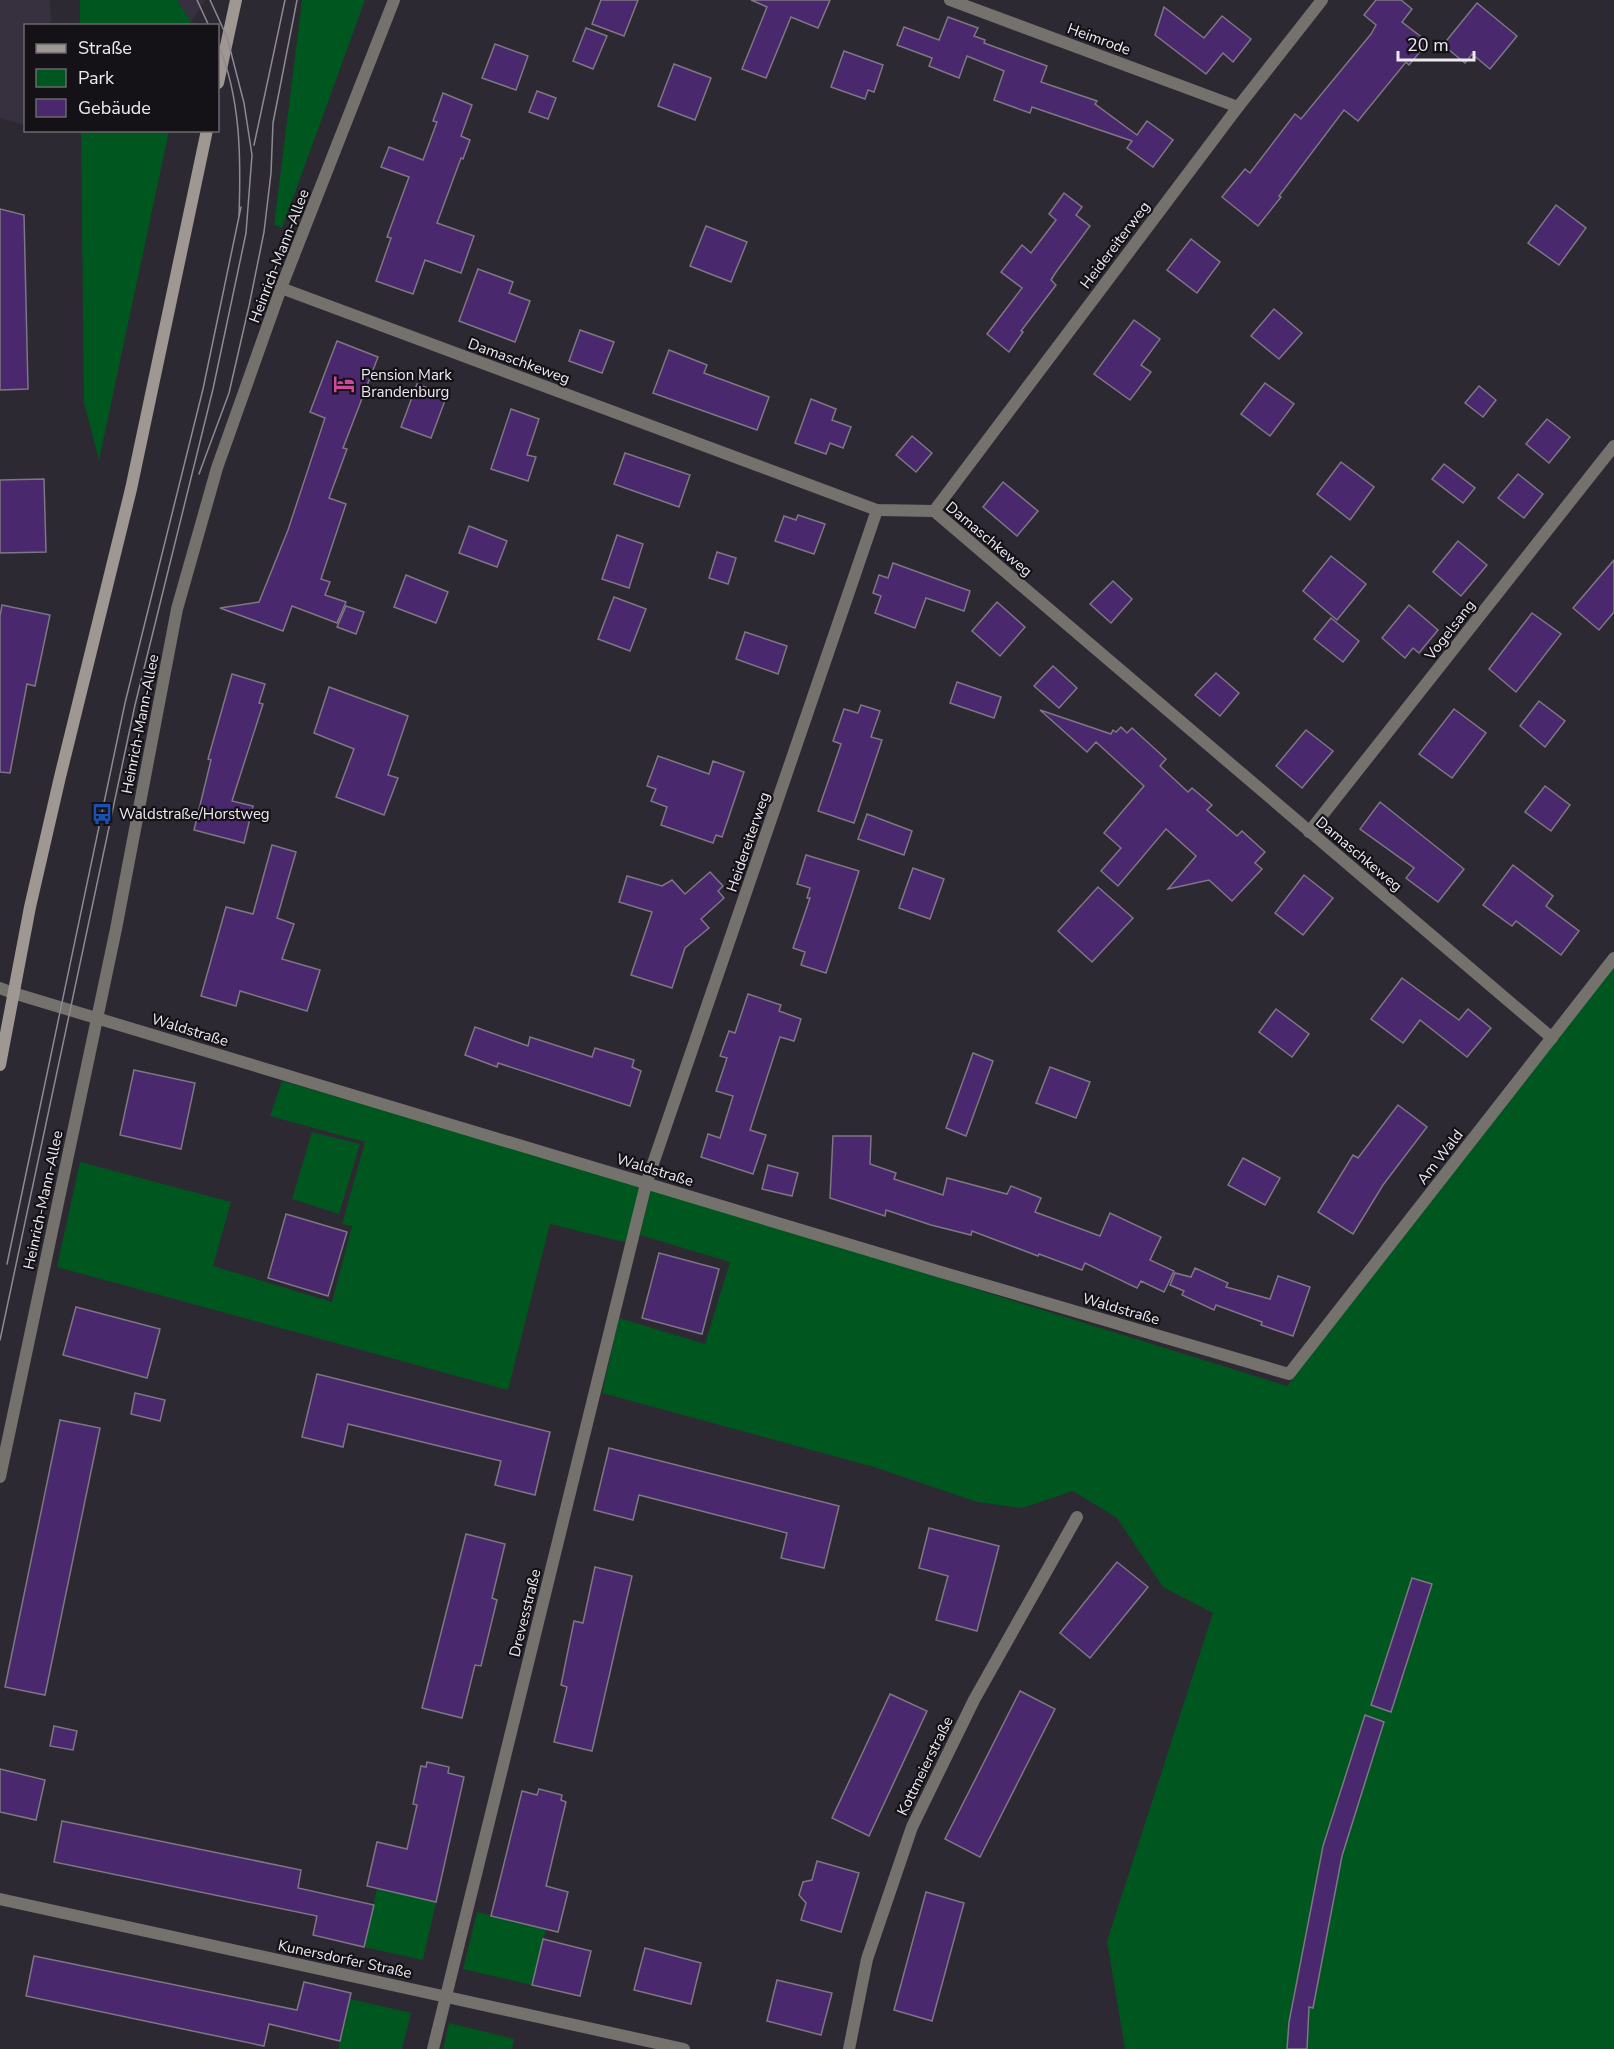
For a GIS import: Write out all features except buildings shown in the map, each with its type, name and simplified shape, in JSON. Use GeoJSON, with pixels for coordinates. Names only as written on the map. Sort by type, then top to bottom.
{"type":"FeatureCollection","features":[{"type":"Feature","properties":{"kind":"main road"},"geometry":{"type":"LineString","coordinates":[[219,78],[236,0]]}},
{"type":"Feature","properties":{"kind":"main road"},"geometry":{"type":"LineString","coordinates":[[0,1065],[30,907],[131,489],[207,132]]}},
{"type":"Feature","properties":{"kind":"street","name":"Heinrich-Mann-Allee"},"geometry":{"type":"LineString","coordinates":[[0,1477],[97,1018],[177,609],[217,468],[281,288],[394,0]]}},
{"type":"Feature","properties":{"kind":"street","name":"Heimrode"},"geometry":{"type":"LineString","coordinates":[[950,0],[1238,107]]}},
{"type":"Feature","properties":{"kind":"street","name":"Heidereiterweg"},"geometry":{"type":"LineString","coordinates":[[933,511],[1238,107],[1322,0]]}},
{"type":"Feature","properties":{"kind":"street","name":"Damaschkeweg"},"geometry":{"type":"LineString","coordinates":[[281,288],[877,510],[933,511],[1552,1038]]}},
{"type":"Feature","properties":{"kind":"street","name":"Vogelsang"},"geometry":{"type":"LineString","coordinates":[[1309,831],[1614,446]]}},
{"type":"Feature","properties":{"kind":"street","name":"Heidereiterweg"},"geometry":{"type":"LineString","coordinates":[[646,1184],[877,510]]}},
{"type":"Feature","properties":{"kind":"street","name":"Am Wald"},"geometry":{"type":"LineString","coordinates":[[1289,1374],[1614,958]]}},
{"type":"Feature","properties":{"kind":"street","name":"Waldstraße"},"geometry":{"type":"LineString","coordinates":[[0,988],[646,1184],[1289,1374]]}},
{"type":"Feature","properties":{"kind":"street","name":"Drevesstraße"},"geometry":{"type":"LineString","coordinates":[[433,2049],[646,1184]]}},
{"type":"Feature","properties":{"kind":"street","name":"Kottmeierstraße"},"geometry":{"type":"LineString","coordinates":[[849,2049],[867,1959],[912,1827],[974,1700],[1077,1517]]}},
{"type":"Feature","properties":{"kind":"street","name":"Kunersdorfer Straße"},"geometry":{"type":"LineString","coordinates":[[0,1899],[684,2049]]}},
{"type":"Feature","properties":{"kind":"shaded area"},"geometry":{"type":"Polygon","coordinates":[[[0,0],[50,0],[51,24],[24,24],[24,125],[0,118],[0,0]]]}},
{"type":"Feature","properties":{"kind":"shaded area"},"geometry":{"type":"Polygon","coordinates":[[[177,0],[205,0],[191,22],[177,0]]]}},
{"type":"Feature","properties":{"kind":"green space"},"geometry":{"type":"Polygon","coordinates":[[[80,0],[177,0],[191,22],[190,24],[80,24],[80,0]]]}},
{"type":"Feature","properties":{"kind":"green space"},"geometry":{"type":"Polygon","coordinates":[[[302,0],[365,0],[282,228],[274,225],[302,0]]]}},
{"type":"Feature","properties":{"kind":"green space"},"geometry":{"type":"Polygon","coordinates":[[[81,132],[169,132],[99,460],[84,403],[81,132]]]}},
{"type":"Feature","properties":{"kind":"green space"},"geometry":{"type":"Polygon","coordinates":[[[1614,964],[1614,2049],[1125,2049],[1107,1941],[1213,1613],[1163,1587],[1117,1518],[1073,1491],[1022,1508],[977,1502],[874,1467],[602,1393],[619,1318],[705,1344],[730,1262],[640,1235],[651,1188],[1287,1386],[1614,964]]]}},
{"type":"Feature","properties":{"kind":"green space"},"geometry":{"type":"Polygon","coordinates":[[[282,1081],[643,1184],[628,1243],[550,1224],[508,1390],[57,1267],[80,1162],[231,1202],[213,1266],[332,1302],[352,1226],[342,1224],[365,1142],[270,1116],[282,1081]]]}},
{"type":"Feature","properties":{"kind":"green space"},"geometry":{"type":"Polygon","coordinates":[[[312,1132],[360,1144],[339,1214],[292,1199],[312,1132]]]}},
{"type":"Feature","properties":{"kind":"green space"},"geometry":{"type":"Polygon","coordinates":[[[377,1888],[436,1902],[423,1960],[364,1947],[377,1888]]]}},
{"type":"Feature","properties":{"kind":"green space"},"geometry":{"type":"Polygon","coordinates":[[[477,1912],[546,1929],[532,1985],[463,1969],[477,1912]]]}},
{"type":"Feature","properties":{"kind":"green space"},"geometry":{"type":"Polygon","coordinates":[[[350,1999],[411,2013],[402,2049],[338,2049],[350,1999]]]}},
{"type":"Feature","properties":{"kind":"green space"},"geometry":{"type":"Polygon","coordinates":[[[449,2023],[514,2039],[512,2049],[443,2049],[449,2023]]]}},
{"type":"Feature","properties":{"kind":"tram line"},"geometry":{"type":"LineString","coordinates":[[197,0],[208,24]]}},
{"type":"Feature","properties":{"kind":"tram line"},"geometry":{"type":"LineString","coordinates":[[0,1340],[135,705],[213,389],[246,233],[252,155],[244,103],[227,37],[210,0]]}},
{"type":"Feature","properties":{"kind":"tram line"},"geometry":{"type":"LineString","coordinates":[[254,145],[285,0]]}},
{"type":"Feature","properties":{"kind":"tram line"},"geometry":{"type":"LineString","coordinates":[[199,474],[229,393],[249,306],[264,232],[271,173],[273,123],[297,0]]}},
{"type":"Feature","properties":{"kind":"tram line"},"geometry":{"type":"LineString","coordinates":[[219,47],[231,86],[238,129],[239,216]]}},
{"type":"Feature","properties":{"kind":"tram line"},"geometry":{"type":"LineString","coordinates":[[7,1264],[125,703],[203,389],[241,207]]}},
{"type":"Feature","properties":{"kind":"place","name":"Pension Mark Brandenburg"},"geometry":{"type":"Point","coordinates":[344,384]}},
{"type":"Feature","properties":{"kind":"place","name":"Waldstraße/Horstweg"},"geometry":{"type":"Point","coordinates":[102,814]}}]}
